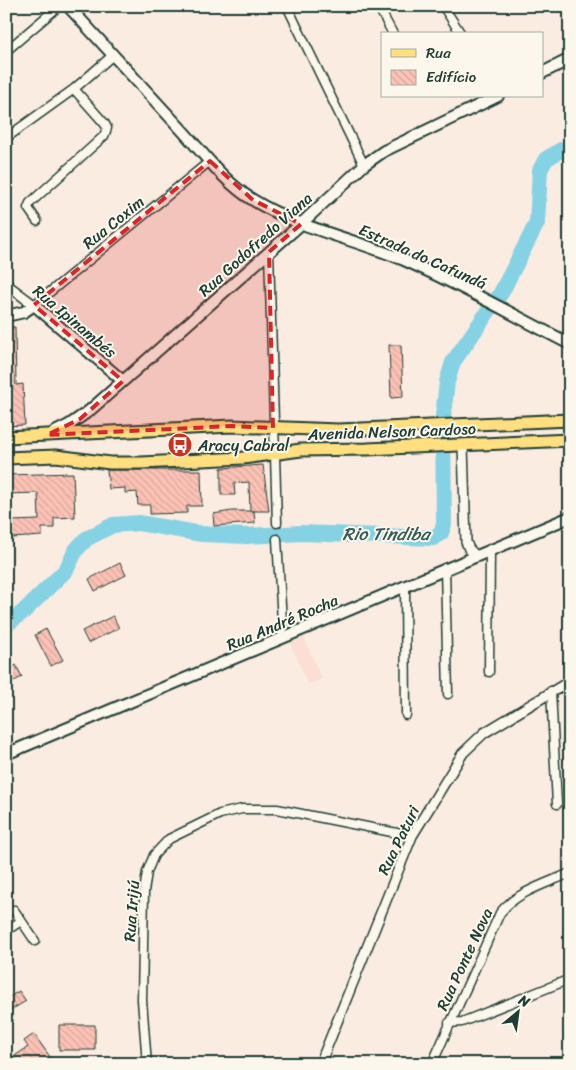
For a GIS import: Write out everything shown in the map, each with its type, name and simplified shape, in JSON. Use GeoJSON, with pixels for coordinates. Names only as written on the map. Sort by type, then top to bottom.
{"type":"FeatureCollection","features":[{"type":"Feature","properties":{"kind":"main road","name":"Estrada do Cafundá"},"geometry":{"type":"LineString","coordinates":[[68,6],[210,161],[238,189],[253,200],[301,224],[338,235],[403,260],[486,300],[570,344]]}},
{"type":"Feature","properties":{"kind":"main road"},"geometry":{"type":"LineString","coordinates":[[544,72],[570,59]]}},
{"type":"Feature","properties":{"kind":"main road","name":"Rua Godofredo Viana"},"geometry":{"type":"LineString","coordinates":[[47,436],[80,419],[301,224],[364,165],[384,151],[480,100]]}},
{"type":"Feature","properties":{"kind":"main road"},"geometry":{"type":"LineString","coordinates":[[6,316],[24,312],[34,305]]}},
{"type":"Feature","properties":{"kind":"main road","name":"Rua Ipinambés"},"geometry":{"type":"LineString","coordinates":[[34,305],[123,381]]}},
{"type":"Feature","properties":{"kind":"main road","name":"Avenida Nelson Cardoso"},"geometry":{"type":"LineString","coordinates":[[6,437],[232,426],[338,430],[570,420]]}},
{"type":"Feature","properties":{"kind":"main road","name":"Avenida Nelson Cardoso"},"geometry":{"type":"LineString","coordinates":[[6,458],[56,456],[110,463],[141,463],[243,458],[301,450],[463,446],[570,440]]}},
{"type":"Feature","properties":{"kind":"main road","name":"Rua André Rocha"},"geometry":{"type":"LineString","coordinates":[[6,754],[570,516]]}},
{"type":"Feature","properties":{"kind":"street"},"geometry":{"type":"LineString","coordinates":[[6,51],[59,6]]}},
{"type":"Feature","properties":{"kind":"street"},"geometry":{"type":"LineString","coordinates":[[287,6],[364,165]]}},
{"type":"Feature","properties":{"kind":"street"},"geometry":{"type":"LineString","coordinates":[[378,6],[392,32]]}},
{"type":"Feature","properties":{"kind":"street"},"geometry":{"type":"LineString","coordinates":[[443,6],[460,32]]}},
{"type":"Feature","properties":{"kind":"street"},"geometry":{"type":"LineString","coordinates":[[6,138],[74,89],[113,55]]}},
{"type":"Feature","properties":{"kind":"street"},"geometry":{"type":"LineString","coordinates":[[37,221],[28,208],[30,203],[104,136],[106,132],[105,124],[74,89]]}},
{"type":"Feature","properties":{"kind":"street","name":"Rua Coxim"},"geometry":{"type":"LineString","coordinates":[[34,305],[210,161]]}},
{"type":"Feature","properties":{"kind":"street"},"geometry":{"type":"LineString","coordinates":[[269,252],[277,523]]}},
{"type":"Feature","properties":{"kind":"street","name":"Rua Ipinambés"},"geometry":{"type":"LineString","coordinates":[[6,284],[34,305]]}},
{"type":"Feature","properties":{"kind":"street"},"geometry":{"type":"LineString","coordinates":[[463,446],[466,542],[469,549],[475,555]]}},
{"type":"Feature","properties":{"kind":"street"},"geometry":{"type":"LineString","coordinates":[[277,539],[283,638]]}},
{"type":"Feature","properties":{"kind":"street"},"geometry":{"type":"LineString","coordinates":[[489,672],[490,549]]}},
{"type":"Feature","properties":{"kind":"street"},"geometry":{"type":"LineString","coordinates":[[445,568],[448,694]]}},
{"type":"Feature","properties":{"kind":"street"},"geometry":{"type":"LineString","coordinates":[[405,586],[406,715]]}},
{"type":"Feature","properties":{"kind":"street","name":"Rua Paturi"},"geometry":{"type":"LineString","coordinates":[[320,1064],[412,836],[463,753],[484,733],[570,681]]}},
{"type":"Feature","properties":{"kind":"street"},"geometry":{"type":"LineString","coordinates":[[551,691],[557,804]]}},
{"type":"Feature","properties":{"kind":"street","name":"Rua Irijú"},"geometry":{"type":"LineString","coordinates":[[147,1064],[142,1000],[144,892],[147,872],[154,855],[168,839],[220,814],[242,809],[277,809],[412,836]]}},
{"type":"Feature","properties":{"kind":"street","name":"Rua Ponte Nova"},"geometry":{"type":"LineString","coordinates":[[432,1064],[449,1023],[500,913],[506,904],[570,873]]}},
{"type":"Feature","properties":{"kind":"street"},"geometry":{"type":"LineString","coordinates":[[14,910],[34,941]]}},
{"type":"Feature","properties":{"kind":"street"},"geometry":{"type":"LineString","coordinates":[[6,931],[21,922]]}},
{"type":"Feature","properties":{"kind":"street"},"geometry":{"type":"LineString","coordinates":[[449,1023],[462,1022],[570,978]]}},
{"type":"Feature","properties":{"kind":"highlighted area"},"geometry":{"type":"Polygon","coordinates":[[[210,161],[253,200],[301,224],[269,252],[273,428],[232,426],[47,435],[80,419],[123,381],[34,305],[79,266],[210,161]]]}},
{"type":"Feature","properties":{"kind":"shaded area"},"geometry":{"type":"Polygon","coordinates":[[[304,637],[322,679],[308,685],[290,643],[304,637]]]}},
{"type":"Feature","properties":{"kind":"building"},"geometry":{"type":"Polygon","coordinates":[[[6,327],[15,327],[16,385],[23,384],[25,425],[6,426],[6,327]]]}},
{"type":"Feature","properties":{"kind":"building"},"geometry":{"type":"Polygon","coordinates":[[[389,345],[401,345],[403,397],[391,398],[389,345]]]}},
{"type":"Feature","properties":{"kind":"building"},"geometry":{"type":"Polygon","coordinates":[[[263,465],[269,511],[250,511],[249,482],[234,483],[235,495],[221,495],[221,468],[263,465]]]}},
{"type":"Feature","properties":{"kind":"building"},"geometry":{"type":"Polygon","coordinates":[[[107,470],[201,470],[202,506],[187,506],[187,513],[150,514],[150,505],[138,505],[137,492],[125,493],[125,488],[109,489],[107,470]]]}},
{"type":"Feature","properties":{"kind":"building"},"geometry":{"type":"Polygon","coordinates":[[[73,473],[75,517],[54,518],[54,528],[42,528],[42,536],[12,538],[11,521],[39,520],[38,493],[6,494],[6,475],[73,473]]]}},
{"type":"Feature","properties":{"kind":"building"},"geometry":{"type":"Polygon","coordinates":[[[232,511],[254,511],[255,523],[214,526],[213,514],[232,511]]]}},
{"type":"Feature","properties":{"kind":"building"},"geometry":{"type":"Polygon","coordinates":[[[120,563],[126,575],[95,591],[89,579],[120,563]]]}},
{"type":"Feature","properties":{"kind":"building"},"geometry":{"type":"Polygon","coordinates":[[[113,616],[119,628],[88,643],[82,631],[113,616]]]}},
{"type":"Feature","properties":{"kind":"building"},"geometry":{"type":"Polygon","coordinates":[[[46,629],[63,660],[51,666],[35,635],[46,629]]]}},
{"type":"Feature","properties":{"kind":"building"},"geometry":{"type":"Polygon","coordinates":[[[16,665],[22,677],[6,685],[6,670],[16,665]]]}},
{"type":"Feature","properties":{"kind":"building"},"geometry":{"type":"Polygon","coordinates":[[[19,991],[26,1001],[6,1013],[6,999],[19,991]]]}},
{"type":"Feature","properties":{"kind":"building"},"geometry":{"type":"Polygon","coordinates":[[[59,1025],[95,1025],[95,1050],[59,1050],[59,1025]]]}},
{"type":"Feature","properties":{"kind":"building"},"geometry":{"type":"Polygon","coordinates":[[[34,1034],[55,1064],[6,1064],[6,1048],[13,1057],[28,1047],[24,1041],[34,1034]]]}},
{"type":"Feature","properties":{"kind":"waterway","name":"Rio Tindiba"},"geometry":{"type":"LineString","coordinates":[[6,625],[23,612],[66,570],[76,550],[86,539],[113,525],[139,523],[202,534],[246,536],[302,533],[433,538],[441,533],[444,524],[443,416],[447,382],[453,362],[501,293],[537,223],[540,170],[546,159],[561,150],[570,149]]}},
{"type":"Feature","properties":{"kind":"place","name":"Aracy Cabral"},"geometry":{"type":"Point","coordinates":[180,445]}}]}
